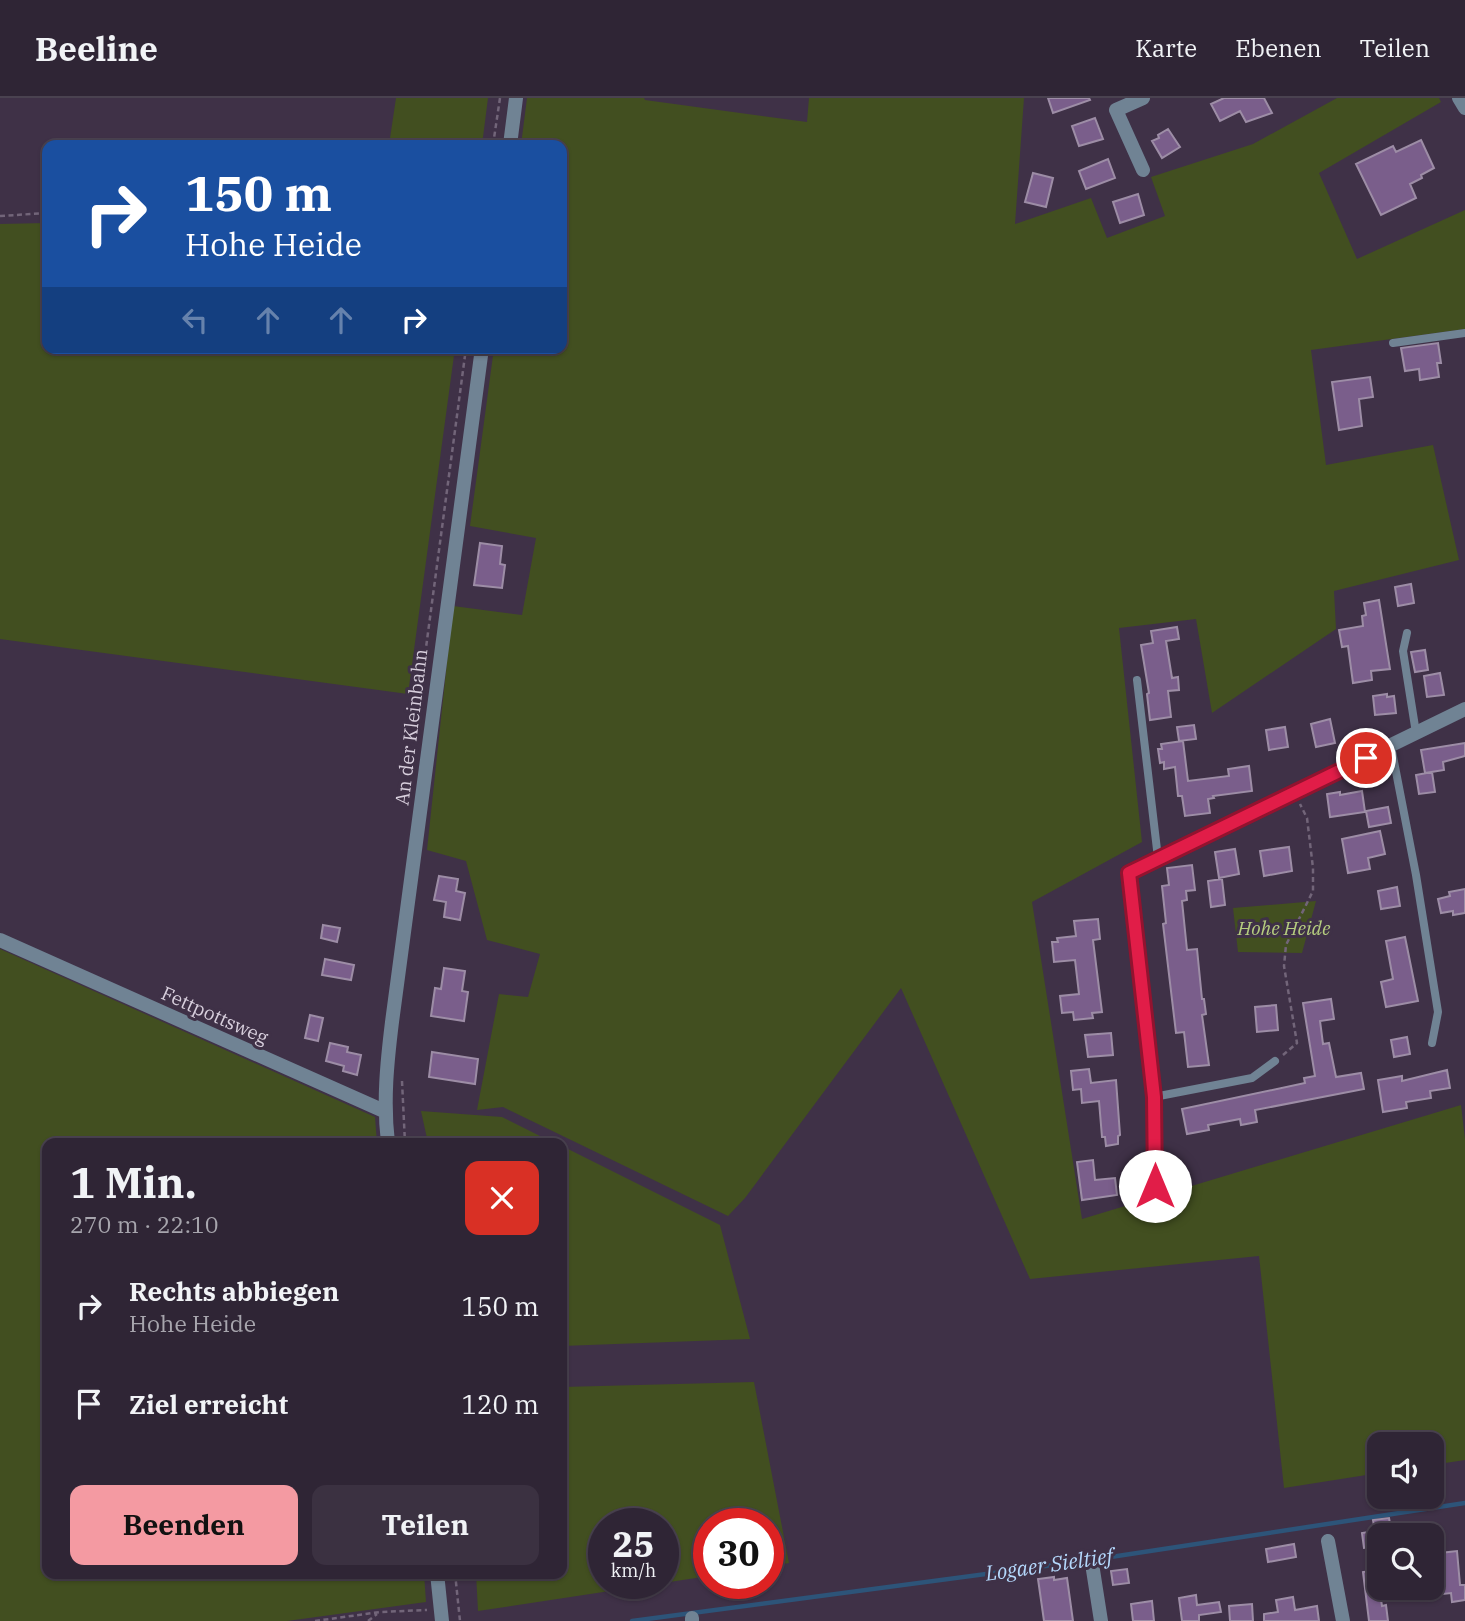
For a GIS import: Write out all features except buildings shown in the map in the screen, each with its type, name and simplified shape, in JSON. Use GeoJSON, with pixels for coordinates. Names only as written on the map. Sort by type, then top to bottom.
{"type":"FeatureCollection","features":[{"type":"Feature","properties":{"kind":"street"},"geometry":{"type":"LineString","coordinates":[[511,140],[516,98]]}},
{"type":"Feature","properties":{"kind":"street"},"geometry":{"type":"LineString","coordinates":[[1143,98],[1116,110],[1143,170]]}},
{"type":"Feature","properties":{"kind":"street"},"geometry":{"type":"LineString","coordinates":[[1459,98],[1465,108]]}},
{"type":"Feature","properties":{"kind":"street","name":"An der Kleinbahn"},"geometry":{"type":"LineString","coordinates":[[384,1111],[391,1022],[481,354]]}},
{"type":"Feature","properties":{"kind":"street"},"geometry":{"type":"LineString","coordinates":[[1155,1186],[1154,1097],[1129,873],[1465,709]]}},
{"type":"Feature","properties":{"kind":"street","name":"Fettpottsweg"},"geometry":{"type":"LineString","coordinates":[[0,940],[384,1111]]}},
{"type":"Feature","properties":{"kind":"street"},"geometry":{"type":"LineString","coordinates":[[384,1111],[387,1138]]}},
{"type":"Feature","properties":{"kind":"street"},"geometry":{"type":"LineString","coordinates":[[1328,1541],[1343,1621]]}},
{"type":"Feature","properties":{"kind":"street"},"geometry":{"type":"LineString","coordinates":[[1093,1570],[1101,1621]]}},
{"type":"Feature","properties":{"kind":"street"},"geometry":{"type":"LineString","coordinates":[[438,1579],[442,1615]]}},
{"type":"Feature","properties":{"kind":"lane"},"geometry":{"type":"LineString","coordinates":[[1393,343],[1465,333]]}},
{"type":"Feature","properties":{"kind":"lane"},"geometry":{"type":"LineString","coordinates":[[1407,633],[1403,651],[1416,733]]}},
{"type":"Feature","properties":{"kind":"lane"},"geometry":{"type":"LineString","coordinates":[[1137,680],[1158,858]]}},
{"type":"Feature","properties":{"kind":"lane"},"geometry":{"type":"LineString","coordinates":[[1391,746],[1416,875],[1438,1012],[1432,1043]]}},
{"type":"Feature","properties":{"kind":"lane"},"geometry":{"type":"LineString","coordinates":[[1154,1097],[1252,1078],[1275,1061]]}},
{"type":"Feature","properties":{"kind":"path"},"geometry":{"type":"LineString","coordinates":[[494,140],[499,98]]}},
{"type":"Feature","properties":{"kind":"path"},"geometry":{"type":"LineString","coordinates":[[0,216],[42,213]]}},
{"type":"Feature","properties":{"kind":"path"},"geometry":{"type":"LineString","coordinates":[[1275,1061],[1297,1043],[1284,966],[1286,945],[1312,891],[1313,867],[1307,818],[1293,793]]}},
{"type":"Feature","properties":{"kind":"path"},"geometry":{"type":"LineString","coordinates":[[456,1579],[460,1621]]}},
{"type":"Feature","properties":{"kind":"path"},"geometry":{"type":"LineString","coordinates":[[315,1621],[380,1612],[442,1615]]}},
{"type":"Feature","properties":{"kind":"path"},"geometry":{"type":"LineString","coordinates":[[368,1621],[380,1612]]}},
{"type":"Feature","properties":{"kind":"green space"},"geometry":{"type":"Polygon","coordinates":[[[396,98],[488,98],[483,140],[390,140],[396,98]]]}},
{"type":"Feature","properties":{"kind":"green space"},"geometry":{"type":"Polygon","coordinates":[[[527,98],[644,98],[807,122],[809,98],[1024,98],[1015,224],[1091,198],[1107,238],[1165,216],[1151,177],[1253,144],[1337,98],[1439,98],[1441,102],[1319,173],[1357,259],[1465,210],[1465,329],[1311,350],[1326,465],[1433,445],[1459,560],[1334,591],[1336,629],[1212,713],[1196,619],[1119,628],[1142,842],[1032,902],[1082,1219],[1461,1105],[1465,1139],[1465,1460],[1444,1463],[1444,1432],[1367,1432],[1367,1475],[1284,1488],[1259,1256],[1030,1279],[901,988],[745,1198],[728,1216],[503,1107],[477,1110],[499,994],[528,997],[540,954],[487,940],[466,861],[427,850],[453,606],[522,615],[536,538],[470,526],[493,354],[567,354],[567,140],[522,140],[527,98]]]}},
{"type":"Feature","properties":{"kind":"green space"},"geometry":{"type":"Polygon","coordinates":[[[42,223],[42,354],[454,354],[408,694],[0,639],[0,224],[42,223]]]}},
{"type":"Feature","properties":{"kind":"green space","name":"Hohe Heide"},"geometry":{"type":"Polygon","coordinates":[[[1316,901],[1302,953],[1238,952],[1233,908],[1316,901]]]}},
{"type":"Feature","properties":{"kind":"green space"},"geometry":{"type":"Polygon","coordinates":[[[0,949],[375,1117],[377,1138],[42,1138],[42,1579],[424,1579],[426,1602],[287,1621],[0,1621],[0,949]]]}},
{"type":"Feature","properties":{"kind":"green space"},"geometry":{"type":"Polygon","coordinates":[[[421,1111],[502,1117],[544,1138],[427,1138],[421,1111]]]}},
{"type":"Feature","properties":{"kind":"green space"},"geometry":{"type":"Polygon","coordinates":[[[567,1148],[720,1225],[750,1339],[567,1346],[567,1148]]]}},
{"type":"Feature","properties":{"kind":"green space"},"geometry":{"type":"Polygon","coordinates":[[[754,1382],[778,1508],[693,1508],[693,1578],[679,1581],[679,1508],[588,1508],[588,1594],[478,1611],[476,1579],[567,1579],[567,1387],[754,1382]]]}},
{"type":"Feature","properties":{"kind":"green space"},"geometry":{"type":"Polygon","coordinates":[[[784,1537],[789,1563],[784,1564],[784,1537]]]}},
{"type":"Feature","properties":{"kind":"waterway","name":"Logaer Sieltief"},"geometry":{"type":"LineString","coordinates":[[632,1621],[1091,1560],[1465,1503]]}},
{"type":"Feature","properties":{"kind":"route"},"geometry":{"type":"LineString","coordinates":[[1155,1186],[1154,1097],[1129,873],[1366,758]]}}]}
